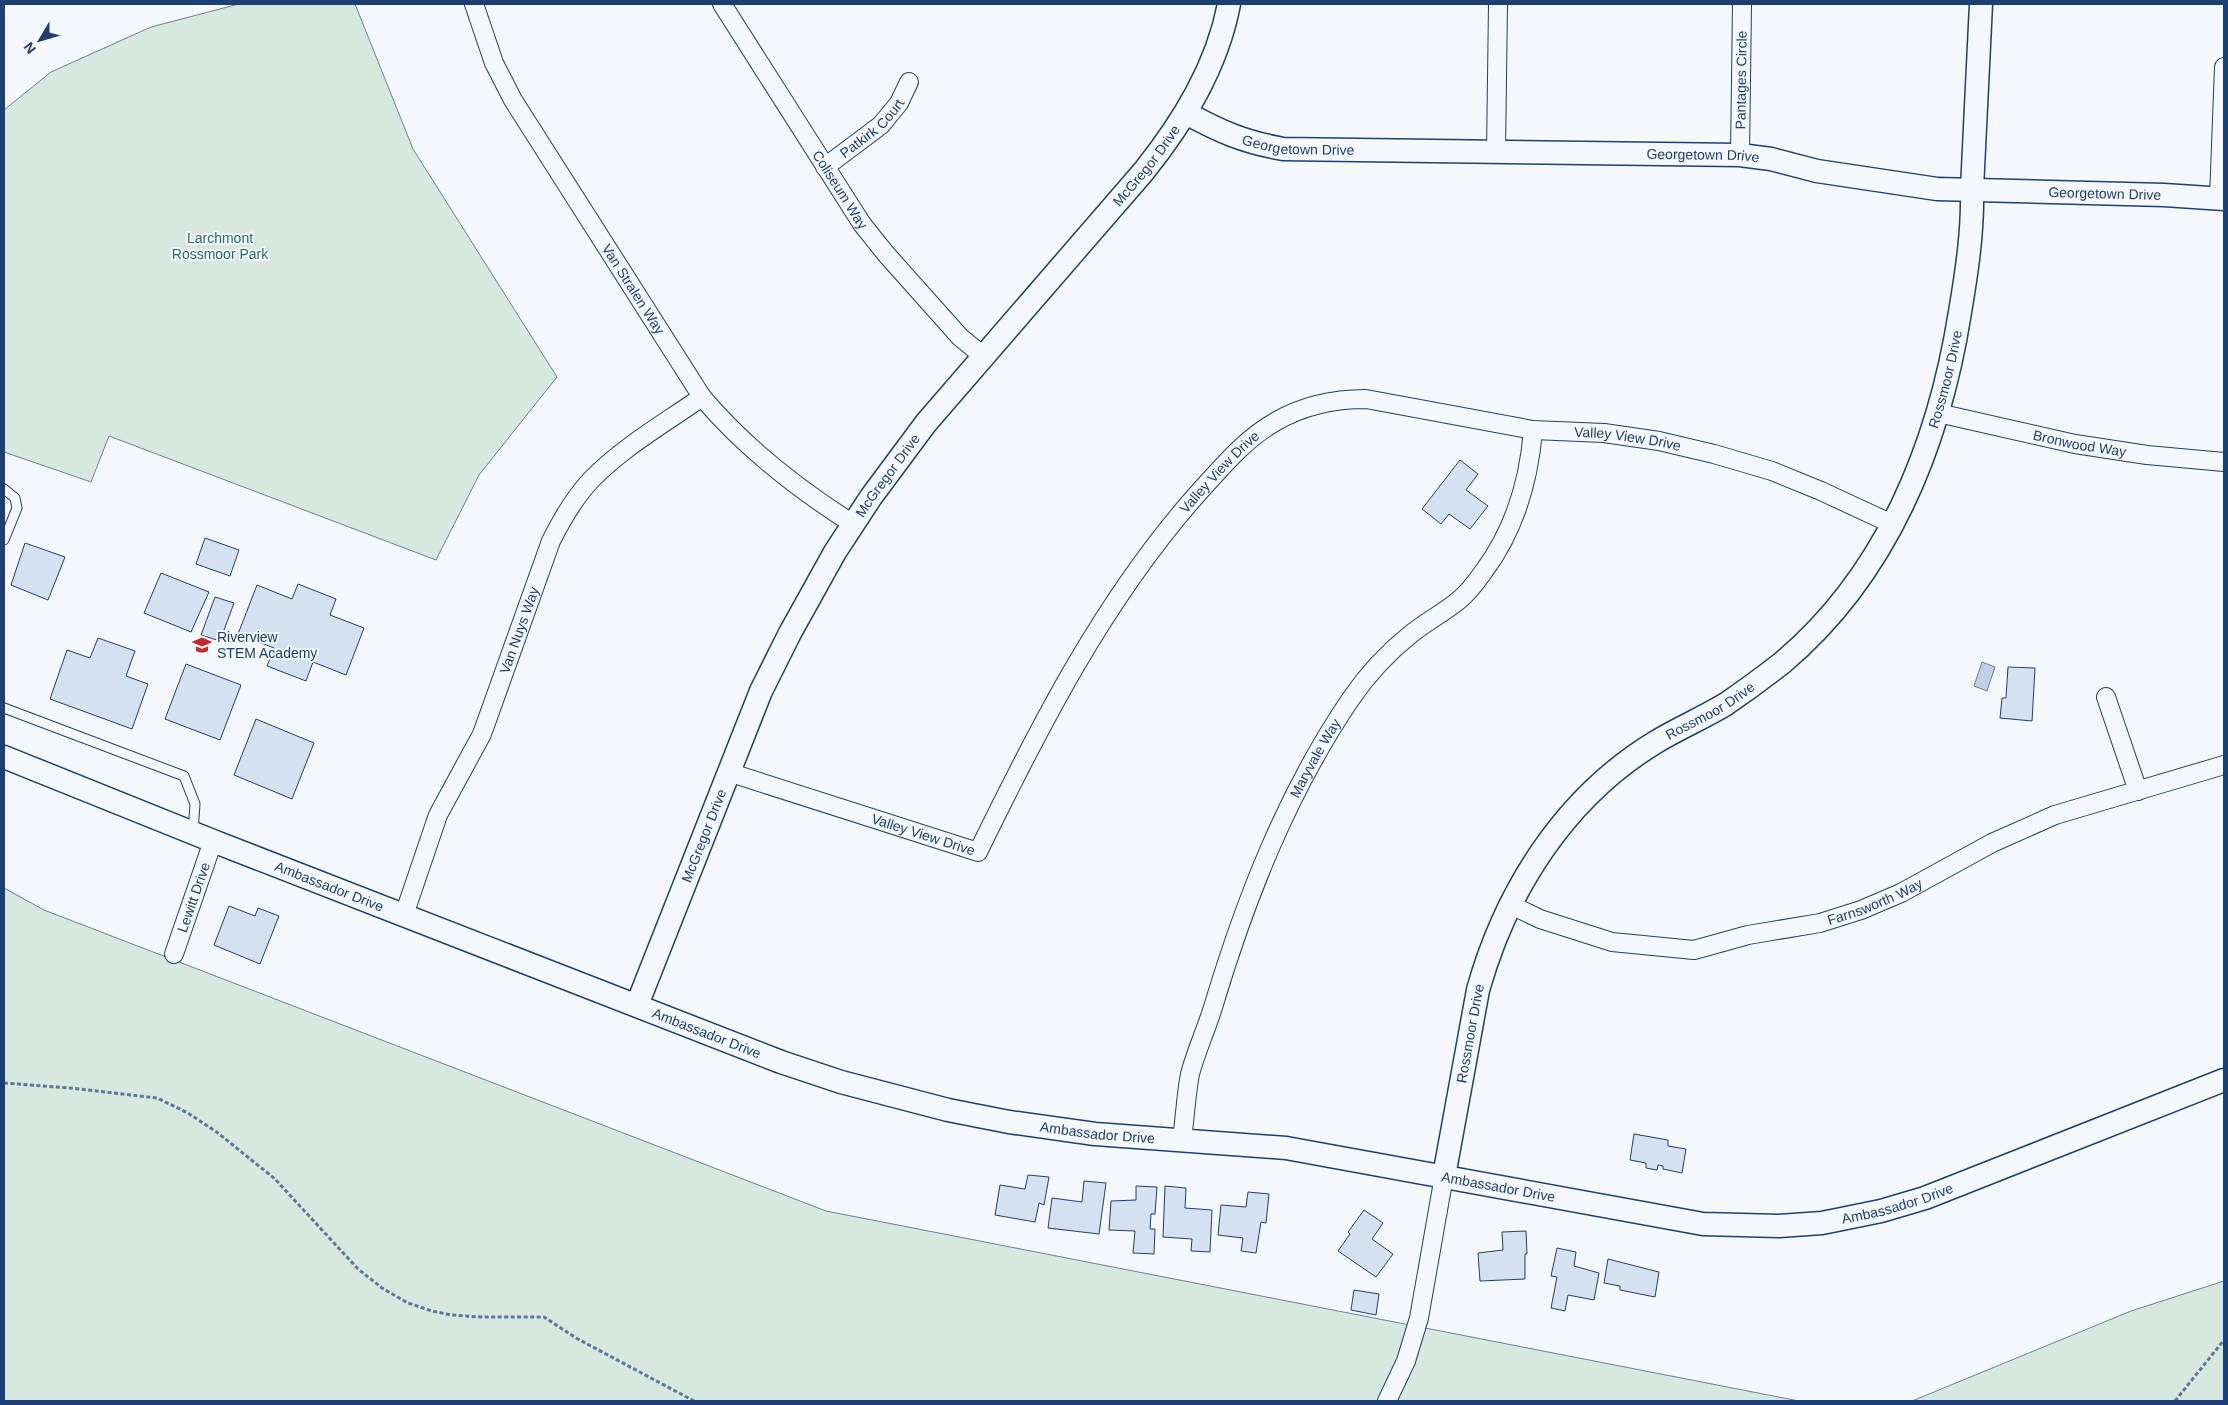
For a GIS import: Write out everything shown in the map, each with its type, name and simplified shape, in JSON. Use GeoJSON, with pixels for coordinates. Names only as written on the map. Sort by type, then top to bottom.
{"type":"FeatureCollection","features":[{"type":"Feature","properties":{"kind":"street","name":"Van Stralen Way"},"geometry":{"type":"LineString","coordinates":[[474,4],[494,63],[513,100],[702,397],[726,426],[751,448],[829,509],[853,524]]}},
{"type":"Feature","properties":{"kind":"street","name":"Coliseum Way"},"geometry":{"type":"LineString","coordinates":[[722,4],[862,224],[886,254],[960,337],[983,356]]}},
{"type":"Feature","properties":{"kind":"street","name":"McGregor Drive"},"geometry":{"type":"LineString","coordinates":[[638,1005],[761,691],[818,581],[853,524],[926,423],[1144,172],[1170,138],[1202,83],[1229,4]]}},
{"type":"Feature","properties":{"kind":"street"},"geometry":{"type":"LineString","coordinates":[[1496,152],[1498,4]]}},
{"type":"Feature","properties":{"kind":"street","name":"Pantages Circle"},"geometry":{"type":"LineString","coordinates":[[1740,155],[1742,4]]}},
{"type":"Feature","properties":{"kind":"street","name":"Rossmoor Drive"},"geometry":{"type":"LineString","coordinates":[[1387,1401],[1406,1360],[1419,1318],[1478,990],[1495,937],[1536,859],[1561,826],[1591,793],[1656,742],[1724,705],[1782,662],[1826,620],[1844,599],[1875,556],[1923,460],[1938,413],[1954,351],[1965,285],[1972,218],[1981,4]]}},
{"type":"Feature","properties":{"kind":"street"},"geometry":{"type":"LineString","coordinates":[[2222,198],[2224,67]]}},
{"type":"Feature","properties":{"kind":"street","name":"Patkirk Court"},"geometry":{"type":"LineString","coordinates":[[825,167],[881,125],[899,103],[909,82]]}},
{"type":"Feature","properties":{"kind":"street","name":"Georgetown Drive"},"geometry":{"type":"LineString","coordinates":[[1186,113],[1221,132],[1251,143],[1283,149],[1740,155],[1771,159],[1817,171],[1928,187],[2222,198]]}},
{"type":"Feature","properties":{"kind":"street","name":"Van Nuys Way"},"geometry":{"type":"LineString","coordinates":[[404,915],[438,815],[482,734],[551,541],[564,515],[590,480],[612,461],[702,397]]}},
{"type":"Feature","properties":{"kind":"street","name":"Valley View Drive"},"geometry":{"type":"LineString","coordinates":[[728,772],[978,852],[1062,688],[1099,626],[1140,565],[1185,508],[1249,440],[1275,422],[1304,409],[1350,399],[1366,399],[1533,430],[1604,433],[1659,441],[1714,454],[1772,471],[1821,491],[1892,524]]}},
{"type":"Feature","properties":{"kind":"street","name":"Bronwood Way"},"geometry":{"type":"LineString","coordinates":[[1938,413],[2075,444],[2147,455],[2224,462]]}},
{"type":"Feature","properties":{"kind":"street","name":"Maryvale Way"},"geometry":{"type":"LineString","coordinates":[[1182,1139],[1190,1074],[1236,931],[1259,872],[1288,808],[1313,760],[1350,701],[1369,675],[1389,653],[1411,634],[1459,600],[1492,561],[1504,541],[1521,503],[1531,458],[1533,430]]}},
{"type":"Feature","properties":{"kind":"street"},"geometry":{"type":"LineString","coordinates":[[2106,697],[2138,791]]}},
{"type":"Feature","properties":{"kind":"street","name":"Ambassador Drive"},"geometry":{"type":"LineString","coordinates":[[4,757],[213,841],[781,1062],[887,1095],[987,1118],[1049,1128],[1095,1134],[1286,1148],[1703,1224],[1779,1226],[1822,1222],[1881,1212],[1925,1198],[2224,1080]]}},
{"type":"Feature","properties":{"kind":"street","name":"Farnsworth Way"},"geometry":{"type":"LineString","coordinates":[[1511,904],[1540,919],[1612,942],[1694,950],[1748,935],[1820,923],[1862,910],[1902,893],[1992,843],[2055,815],[2224,766]]}},
{"type":"Feature","properties":{"kind":"street","name":"Lewitt Drive"},"geometry":{"type":"LineString","coordinates":[[174,954],[213,841]]}},
{"type":"Feature","properties":{"kind":"lane"},"geometry":{"type":"LineString","coordinates":[[4,489],[15,498],[16,508],[4,540]]}},
{"type":"Feature","properties":{"kind":"lane"},"geometry":{"type":"LineString","coordinates":[[4,708],[184,776],[194,804],[192,832]]}},
{"type":"Feature","properties":{"kind":"path"},"geometry":{"type":"LineString","coordinates":[[4,1083],[157,1098],[180,1109],[218,1133],[275,1179],[358,1269],[382,1288],[408,1303],[432,1312],[451,1314],[481,1317],[544,1317],[576,1338],[694,1401]]}},
{"type":"Feature","properties":{"kind":"path"},"geometry":{"type":"LineString","coordinates":[[2175,1401],[2224,1340]]}},
{"type":"Feature","properties":{"kind":"green space","name":"Larchmont Rossmoor Park"},"geometry":{"type":"Polygon","coordinates":[[[239,4],[355,4],[413,149],[557,377],[479,475],[436,560],[109,436],[91,482],[4,452],[4,110],[51,72],[151,27],[239,4]]]}},
{"type":"Feature","properties":{"kind":"green space"},"geometry":{"type":"Polygon","coordinates":[[[4,888],[44,910],[826,1211],[1799,1401],[4,1401],[4,888]]]}},
{"type":"Feature","properties":{"kind":"green space"},"geometry":{"type":"Polygon","coordinates":[[[2224,1281],[2224,1401],[1912,1401],[2131,1311],[2224,1281]]]}},
{"type":"Feature","properties":{"kind":"water"},"geometry":{"type":"Polygon","coordinates":[[[1982,662],[1995,667],[1987,691],[1974,686],[1982,662]]]}},
{"type":"Feature","properties":{"kind":"building"},"geometry":{"type":"Polygon","coordinates":[[[1460,460],[1478,474],[1466,490],[1488,506],[1470,529],[1449,514],[1441,524],[1422,509],[1460,460]]]}},
{"type":"Feature","properties":{"kind":"building"},"geometry":{"type":"Polygon","coordinates":[[[205,538],[239,550],[230,576],[196,564],[205,538]]]}},
{"type":"Feature","properties":{"kind":"building"},"geometry":{"type":"Polygon","coordinates":[[[25,543],[65,557],[48,600],[11,585],[25,543]]]}},
{"type":"Feature","properties":{"kind":"building"},"geometry":{"type":"Polygon","coordinates":[[[161,573],[209,592],[191,632],[144,613],[161,573]]]}},
{"type":"Feature","properties":{"kind":"building"},"geometry":{"type":"Polygon","coordinates":[[[298,584],[336,599],[330,615],[364,628],[346,675],[313,662],[306,681],[267,666],[274,648],[238,634],[257,585],[292,599],[298,584]]]}},
{"type":"Feature","properties":{"kind":"building"},"geometry":{"type":"Polygon","coordinates":[[[215,597],[234,603],[220,641],[201,635],[215,597]]]}},
{"type":"Feature","properties":{"kind":"building"},"geometry":{"type":"Polygon","coordinates":[[[98,638],[135,651],[126,676],[148,684],[132,729],[50,699],[67,650],[90,658],[98,638]]]}},
{"type":"Feature","properties":{"kind":"building"},"geometry":{"type":"Polygon","coordinates":[[[186,664],[241,685],[220,740],[165,719],[186,664]]]}},
{"type":"Feature","properties":{"kind":"building"},"geometry":{"type":"Polygon","coordinates":[[[2008,667],[2035,668],[2032,721],[2000,718],[2002,698],[2006,698],[2008,667]]]}},
{"type":"Feature","properties":{"kind":"building"},"geometry":{"type":"Polygon","coordinates":[[[256,719],[314,743],[292,799],[234,775],[256,719]]]}},
{"type":"Feature","properties":{"kind":"building"},"geometry":{"type":"Polygon","coordinates":[[[229,906],[255,916],[258,908],[279,916],[260,964],[214,945],[229,906]]]}},
{"type":"Feature","properties":{"kind":"building"},"geometry":{"type":"Polygon","coordinates":[[[1634,1134],[1668,1140],[1668,1146],[1686,1149],[1682,1173],[1663,1169],[1663,1166],[1658,1165],[1657,1170],[1646,1168],[1646,1163],[1630,1160],[1634,1134]]]}},
{"type":"Feature","properties":{"kind":"building"},"geometry":{"type":"Polygon","coordinates":[[[1028,1175],[1049,1177],[1044,1205],[1039,1203],[1035,1222],[995,1215],[1000,1185],[1025,1189],[1028,1175]]]}},
{"type":"Feature","properties":{"kind":"building"},"geometry":{"type":"Polygon","coordinates":[[[1084,1181],[1106,1183],[1099,1234],[1048,1228],[1052,1198],[1082,1202],[1084,1181]]]}},
{"type":"Feature","properties":{"kind":"building"},"geometry":{"type":"Polygon","coordinates":[[[1136,1186],[1157,1187],[1155,1214],[1151,1214],[1150,1229],[1155,1229],[1154,1254],[1133,1253],[1135,1231],[1109,1230],[1111,1201],[1136,1200],[1136,1186]]]}},
{"type":"Feature","properties":{"kind":"building"},"geometry":{"type":"Polygon","coordinates":[[[1165,1186],[1186,1188],[1185,1208],[1212,1210],[1210,1252],[1191,1251],[1192,1239],[1163,1237],[1165,1186]]]}},
{"type":"Feature","properties":{"kind":"building"},"geometry":{"type":"Polygon","coordinates":[[[1248,1192],[1269,1194],[1266,1223],[1261,1222],[1256,1253],[1241,1251],[1243,1238],[1218,1235],[1221,1205],[1246,1207],[1248,1192]]]}},
{"type":"Feature","properties":{"kind":"building"},"geometry":{"type":"Polygon","coordinates":[[[1364,1210],[1383,1223],[1372,1239],[1393,1254],[1376,1277],[1338,1251],[1350,1234],[1348,1232],[1364,1210]]]}},
{"type":"Feature","properties":{"kind":"building"},"geometry":{"type":"Polygon","coordinates":[[[1526,1231],[1525,1279],[1480,1281],[1478,1253],[1503,1250],[1502,1232],[1526,1231]]]}},
{"type":"Feature","properties":{"kind":"building"},"geometry":{"type":"Polygon","coordinates":[[[1557,1248],[1576,1252],[1574,1266],[1599,1273],[1594,1300],[1568,1295],[1565,1311],[1551,1308],[1557,1277],[1551,1276],[1557,1248]]]}},
{"type":"Feature","properties":{"kind":"building"},"geometry":{"type":"Polygon","coordinates":[[[1608,1259],[1659,1272],[1655,1297],[1620,1290],[1620,1286],[1604,1283],[1608,1259]]]}},
{"type":"Feature","properties":{"kind":"building"},"geometry":{"type":"Polygon","coordinates":[[[1354,1290],[1379,1294],[1376,1315],[1351,1310],[1354,1290]]]}},
{"type":"Feature","properties":{"kind":"place","name":"Riverview STEM Academy"},"geometry":{"type":"Point","coordinates":[202,645]}}]}
